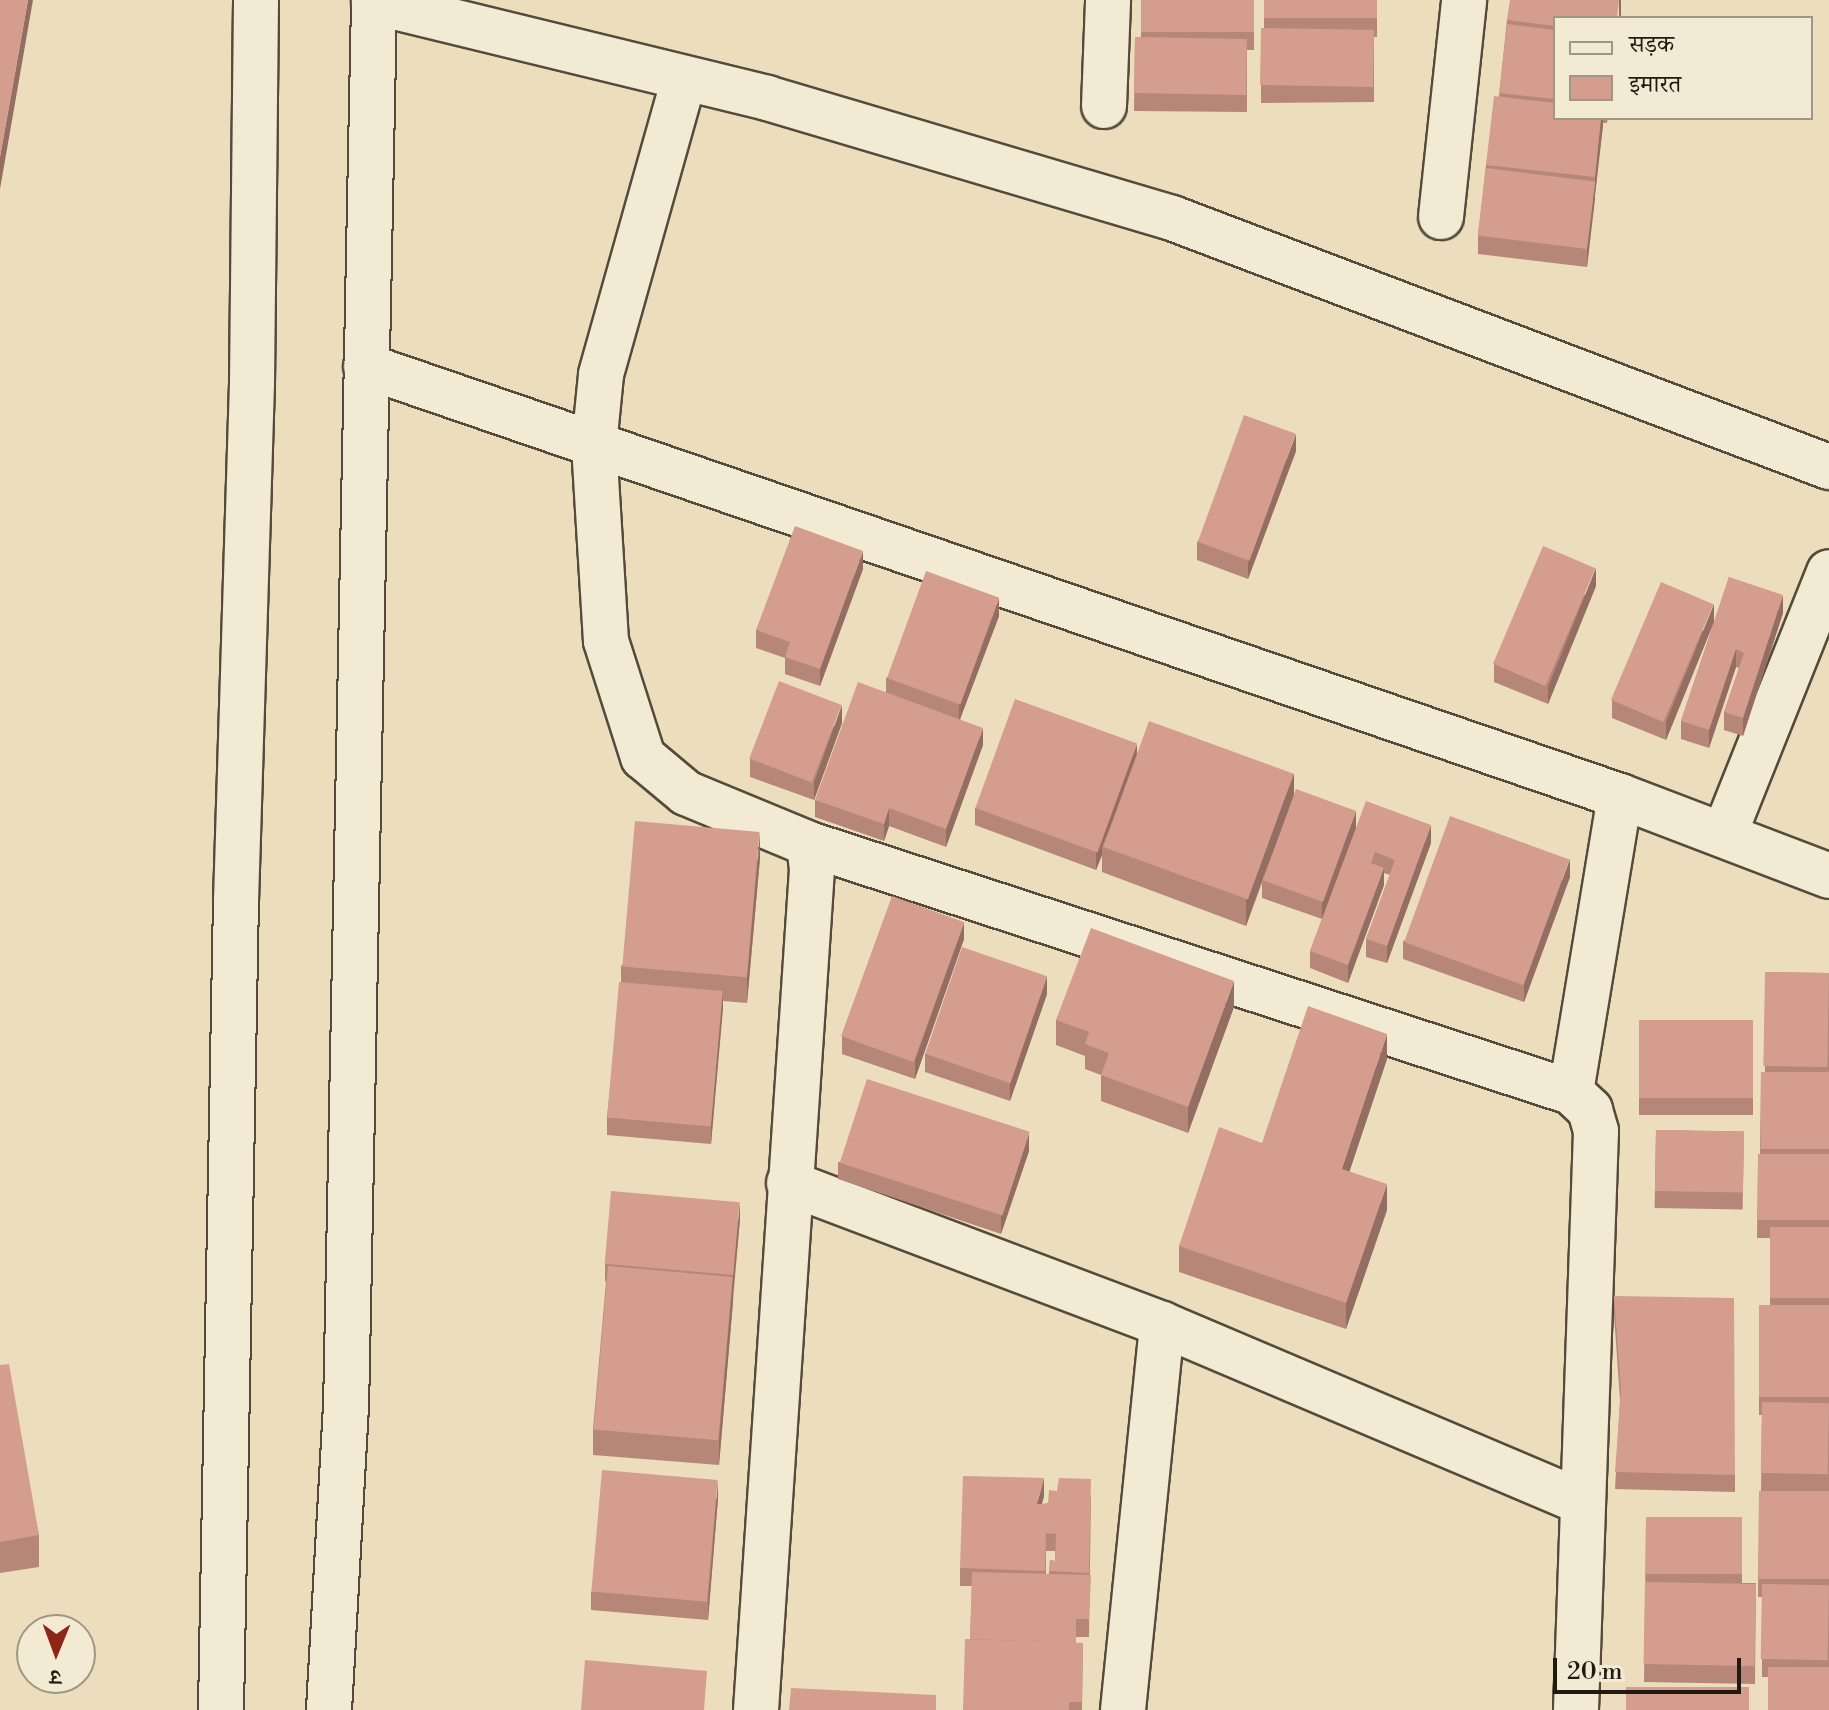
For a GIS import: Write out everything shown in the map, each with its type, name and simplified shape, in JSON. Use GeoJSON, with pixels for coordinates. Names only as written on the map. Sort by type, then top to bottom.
{"type":"FeatureCollection","features":[{"type":"Feature","properties":{"kind":"street"},"geometry":{"type":"LineString","coordinates":[[221,1710],[256,0]]}},
{"type":"Feature","properties":{"kind":"street"},"geometry":{"type":"LineString","coordinates":[[1104,106],[1108,0]]}},
{"type":"Feature","properties":{"kind":"street"},"geometry":{"type":"LineString","coordinates":[[1441,217],[1464,0]]}},
{"type":"Feature","properties":{"kind":"street"},"geometry":{"type":"LineString","coordinates":[[329,1710],[346,1410],[374,1],[767,98],[1172,218],[1829,467]]}},
{"type":"Feature","properties":{"kind":"street"},"geometry":{"type":"LineString","coordinates":[[684,79],[615,311],[601,375],[594,445],[606,641],[643,757],[686,793],[809,844],[1571,1092],[1590,1110],[1596,1131],[1579,1501],[1576,1710]]}},
{"type":"Feature","properties":{"kind":"street"},"geometry":{"type":"LineString","coordinates":[[366,366],[1620,796],[1829,876]]}},
{"type":"Feature","properties":{"kind":"street"},"geometry":{"type":"LineString","coordinates":[[1724,835],[1829,572]]}},
{"type":"Feature","properties":{"kind":"street"},"geometry":{"type":"LineString","coordinates":[[1571,1092],[1620,796]]}},
{"type":"Feature","properties":{"kind":"street"},"geometry":{"type":"LineString","coordinates":[[756,1710],[812,869],[809,844]]}},
{"type":"Feature","properties":{"kind":"street"},"geometry":{"type":"LineString","coordinates":[[789,1183],[1162,1324],[1579,1501]]}},
{"type":"Feature","properties":{"kind":"street"},"geometry":{"type":"LineString","coordinates":[[1123,1710],[1162,1324]]}},
{"type":"Feature","properties":{"kind":"building"},"geometry":{"type":"Polygon","coordinates":[[[0,0],[28,0],[0,157],[0,0]]]}},
{"type":"Feature","properties":{"kind":"building"},"geometry":{"type":"Polygon","coordinates":[[[1141,0],[1254,0],[1254,32],[1141,32],[1141,0]]]}},
{"type":"Feature","properties":{"kind":"building"},"geometry":{"type":"Polygon","coordinates":[[[1264,0],[1377,0],[1377,18],[1264,18],[1264,0]]]}},
{"type":"Feature","properties":{"kind":"building"},"geometry":{"type":"Polygon","coordinates":[[[1510,0],[1619,0],[1617,16],[1553,16],[1553,26],[1507,20],[1510,0]]]}},
{"type":"Feature","properties":{"kind":"building"},"geometry":{"type":"Polygon","coordinates":[[[1507,24],[1553,30],[1553,99],[1499,93],[1507,24]]]}},
{"type":"Feature","properties":{"kind":"building"},"geometry":{"type":"Polygon","coordinates":[[[1261,28],[1374,30],[1373,87],[1260,85],[1261,28]]]}},
{"type":"Feature","properties":{"kind":"building"},"geometry":{"type":"Polygon","coordinates":[[[1135,37],[1247,39],[1246,95],[1134,93],[1135,37]]]}},
{"type":"Feature","properties":{"kind":"building"},"geometry":{"type":"Polygon","coordinates":[[[1494,96],[1553,103],[1553,120],[1601,120],[1595,177],[1486,165],[1494,96]]]}},
{"type":"Feature","properties":{"kind":"building"},"geometry":{"type":"Polygon","coordinates":[[[1486,168],[1595,181],[1587,249],[1478,235],[1486,168]]]}},
{"type":"Feature","properties":{"kind":"building"},"geometry":{"type":"Polygon","coordinates":[[[1244,415],[1296,434],[1250,561],[1198,542],[1244,415]]]}},
{"type":"Feature","properties":{"kind":"building"},"geometry":{"type":"Polygon","coordinates":[[[795,526],[863,551],[820,669],[785,657],[790,642],[756,630],[795,526]]]}},
{"type":"Feature","properties":{"kind":"building"},"geometry":{"type":"Polygon","coordinates":[[[1543,546],[1595,568],[1545,686],[1493,664],[1543,546]]]}},
{"type":"Feature","properties":{"kind":"building"},"geometry":{"type":"Polygon","coordinates":[[[926,571],[999,598],[960,705],[887,678],[926,571]]]}},
{"type":"Feature","properties":{"kind":"building"},"geometry":{"type":"Polygon","coordinates":[[[1729,577],[1783,595],[1743,718],[1724,712],[1744,653],[1736,649],[1709,730],[1681,721],[1729,577]]]}},
{"type":"Feature","properties":{"kind":"building"},"geometry":{"type":"Polygon","coordinates":[[[1661,582],[1713,604],[1663,722],[1611,700],[1661,582]]]}},
{"type":"Feature","properties":{"kind":"building"},"geometry":{"type":"Polygon","coordinates":[[[779,681],[842,705],[812,782],[749,758],[779,681]]]}},
{"type":"Feature","properties":{"kind":"building"},"geometry":{"type":"Polygon","coordinates":[[[858,682],[983,728],[946,829],[889,808],[884,824],[815,800],[858,682]]]}},
{"type":"Feature","properties":{"kind":"building"},"geometry":{"type":"Polygon","coordinates":[[[1015,699],[1137,743],[1097,852],[975,808],[1015,699]]]}},
{"type":"Feature","properties":{"kind":"building"},"geometry":{"type":"Polygon","coordinates":[[[1149,721],[1294,774],[1248,900],[1103,847],[1149,721]]]}},
{"type":"Feature","properties":{"kind":"building"},"geometry":{"type":"Polygon","coordinates":[[[1296,789],[1356,811],[1323,902],[1263,880],[1296,789]]]}},
{"type":"Feature","properties":{"kind":"building"},"geometry":{"type":"Polygon","coordinates":[[[1366,801],[1431,825],[1387,946],[1366,939],[1395,860],[1375,852],[1371,863],[1384,868],[1348,965],[1310,951],[1366,801]]]}},
{"type":"Feature","properties":{"kind":"building"},"geometry":{"type":"Polygon","coordinates":[[[1450,816],[1569,859],[1524,985],[1404,942],[1450,816]]]}},
{"type":"Feature","properties":{"kind":"building"},"geometry":{"type":"Polygon","coordinates":[[[635,821],[760,832],[747,977],[622,966],[635,821]]]}},
{"type":"Feature","properties":{"kind":"building"},"geometry":{"type":"Polygon","coordinates":[[[892,896],[964,922],[913,1062],[841,1036],[892,896]]]}},
{"type":"Feature","properties":{"kind":"building"},"geometry":{"type":"Polygon","coordinates":[[[1091,928],[1234,981],[1188,1107],[1101,1075],[1109,1053],[1085,1044],[1089,1032],[1056,1020],[1091,928]]]}},
{"type":"Feature","properties":{"kind":"building"},"geometry":{"type":"Polygon","coordinates":[[[962,947],[1047,976],[1010,1083],[925,1054],[962,947]]]}},
{"type":"Feature","properties":{"kind":"building"},"geometry":{"type":"Polygon","coordinates":[[[1765,972],[1829,973],[1827,1067],[1763,1066],[1765,972]]]}},
{"type":"Feature","properties":{"kind":"building"},"geometry":{"type":"Polygon","coordinates":[[[619,982],[723,991],[711,1127],[607,1117],[619,982]]]}},
{"type":"Feature","properties":{"kind":"building"},"geometry":{"type":"Polygon","coordinates":[[[1308,1006],[1387,1034],[1342,1169],[1387,1184],[1346,1303],[1179,1246],[1219,1127],[1262,1143],[1308,1006]]]}},
{"type":"Feature","properties":{"kind":"building"},"geometry":{"type":"Polygon","coordinates":[[[1639,1020],[1753,1020],[1753,1098],[1639,1098],[1639,1020]]]}},
{"type":"Feature","properties":{"kind":"building"},"geometry":{"type":"Polygon","coordinates":[[[1761,1072],[1829,1072],[1829,1149],[1761,1149],[1761,1072]]]}},
{"type":"Feature","properties":{"kind":"building"},"geometry":{"type":"Polygon","coordinates":[[[867,1079],[1030,1132],[1002,1216],[840,1163],[867,1079]]]}},
{"type":"Feature","properties":{"kind":"building"},"geometry":{"type":"Polygon","coordinates":[[[1656,1130],[1744,1132],[1743,1193],[1655,1191],[1656,1130]]]}},
{"type":"Feature","properties":{"kind":"building"},"geometry":{"type":"Polygon","coordinates":[[[1758,1154],[1829,1154],[1829,1220],[1758,1220],[1758,1154]]]}},
{"type":"Feature","properties":{"kind":"building"},"geometry":{"type":"Polygon","coordinates":[[[611,1191],[740,1202],[733,1275],[605,1264],[611,1191]]]}},
{"type":"Feature","properties":{"kind":"building"},"geometry":{"type":"Polygon","coordinates":[[[1770,1227],[1829,1227],[1829,1298],[1770,1298],[1770,1227]]]}},
{"type":"Feature","properties":{"kind":"building"},"geometry":{"type":"Polygon","coordinates":[[[608,1266],[733,1277],[718,1440],[594,1429],[608,1266]]]}},
{"type":"Feature","properties":{"kind":"building"},"geometry":{"type":"Polygon","coordinates":[[[1614,1296],[1734,1298],[1735,1475],[1615,1472],[1621,1391],[1614,1296]]]}},
{"type":"Feature","properties":{"kind":"building"},"geometry":{"type":"Polygon","coordinates":[[[1759,1305],[1829,1305],[1829,1397],[1759,1397],[1759,1305]]]}},
{"type":"Feature","properties":{"kind":"building"},"geometry":{"type":"Polygon","coordinates":[[[9,1364],[39,1535],[0,1542],[0,1365],[9,1364]]]}},
{"type":"Feature","properties":{"kind":"building"},"geometry":{"type":"Polygon","coordinates":[[[1762,1402],[1829,1403],[1828,1474],[1761,1473],[1762,1402]]]}},
{"type":"Feature","properties":{"kind":"building"},"geometry":{"type":"Polygon","coordinates":[[[602,1470],[718,1480],[707,1602],[591,1592],[602,1470]]]}},
{"type":"Feature","properties":{"kind":"building"},"geometry":{"type":"Polygon","coordinates":[[[963,1476],[1044,1478],[1037,1504],[1048,1504],[1049,1490],[1057,1491],[1059,1478],[1091,1479],[1089,1573],[1049,1571],[1050,1560],[1055,1561],[1056,1534],[1046,1533],[1045,1571],[960,1568],[963,1476]]]}},
{"type":"Feature","properties":{"kind":"building"},"geometry":{"type":"Polygon","coordinates":[[[1759,1491],[1829,1491],[1829,1579],[1759,1579],[1759,1491]]]}},
{"type":"Feature","properties":{"kind":"building"},"geometry":{"type":"Polygon","coordinates":[[[1646,1517],[1742,1517],[1742,1574],[1646,1574],[1646,1517]]]}},
{"type":"Feature","properties":{"kind":"building"},"geometry":{"type":"Polygon","coordinates":[[[972,1572],[1091,1575],[1089,1619],[1076,1619],[1076,1643],[970,1639],[972,1572]]]}},
{"type":"Feature","properties":{"kind":"building"},"geometry":{"type":"Polygon","coordinates":[[[1645,1582],[1756,1584],[1755,1666],[1644,1664],[1645,1582]]]}},
{"type":"Feature","properties":{"kind":"building"},"geometry":{"type":"Polygon","coordinates":[[[1762,1584],[1829,1585],[1828,1660],[1761,1659],[1762,1584]]]}},
{"type":"Feature","properties":{"kind":"building"},"geometry":{"type":"Polygon","coordinates":[[[965,1639],[1083,1643],[1082,1702],[1069,1702],[1069,1710],[963,1710],[965,1639]]]}},
{"type":"Feature","properties":{"kind":"building"},"geometry":{"type":"Polygon","coordinates":[[[585,1660],[707,1671],[704,1710],[581,1710],[585,1660]]]}},
{"type":"Feature","properties":{"kind":"building"},"geometry":{"type":"Polygon","coordinates":[[[1768,1667],[1829,1667],[1829,1710],[1768,1710],[1768,1667]]]}},
{"type":"Feature","properties":{"kind":"building"},"geometry":{"type":"Polygon","coordinates":[[[1626,1687],[1749,1687],[1749,1710],[1626,1710],[1626,1687]]]}},
{"type":"Feature","properties":{"kind":"building"},"geometry":{"type":"Polygon","coordinates":[[[791,1688],[936,1695],[936,1710],[789,1710],[791,1688]]]}}]}
